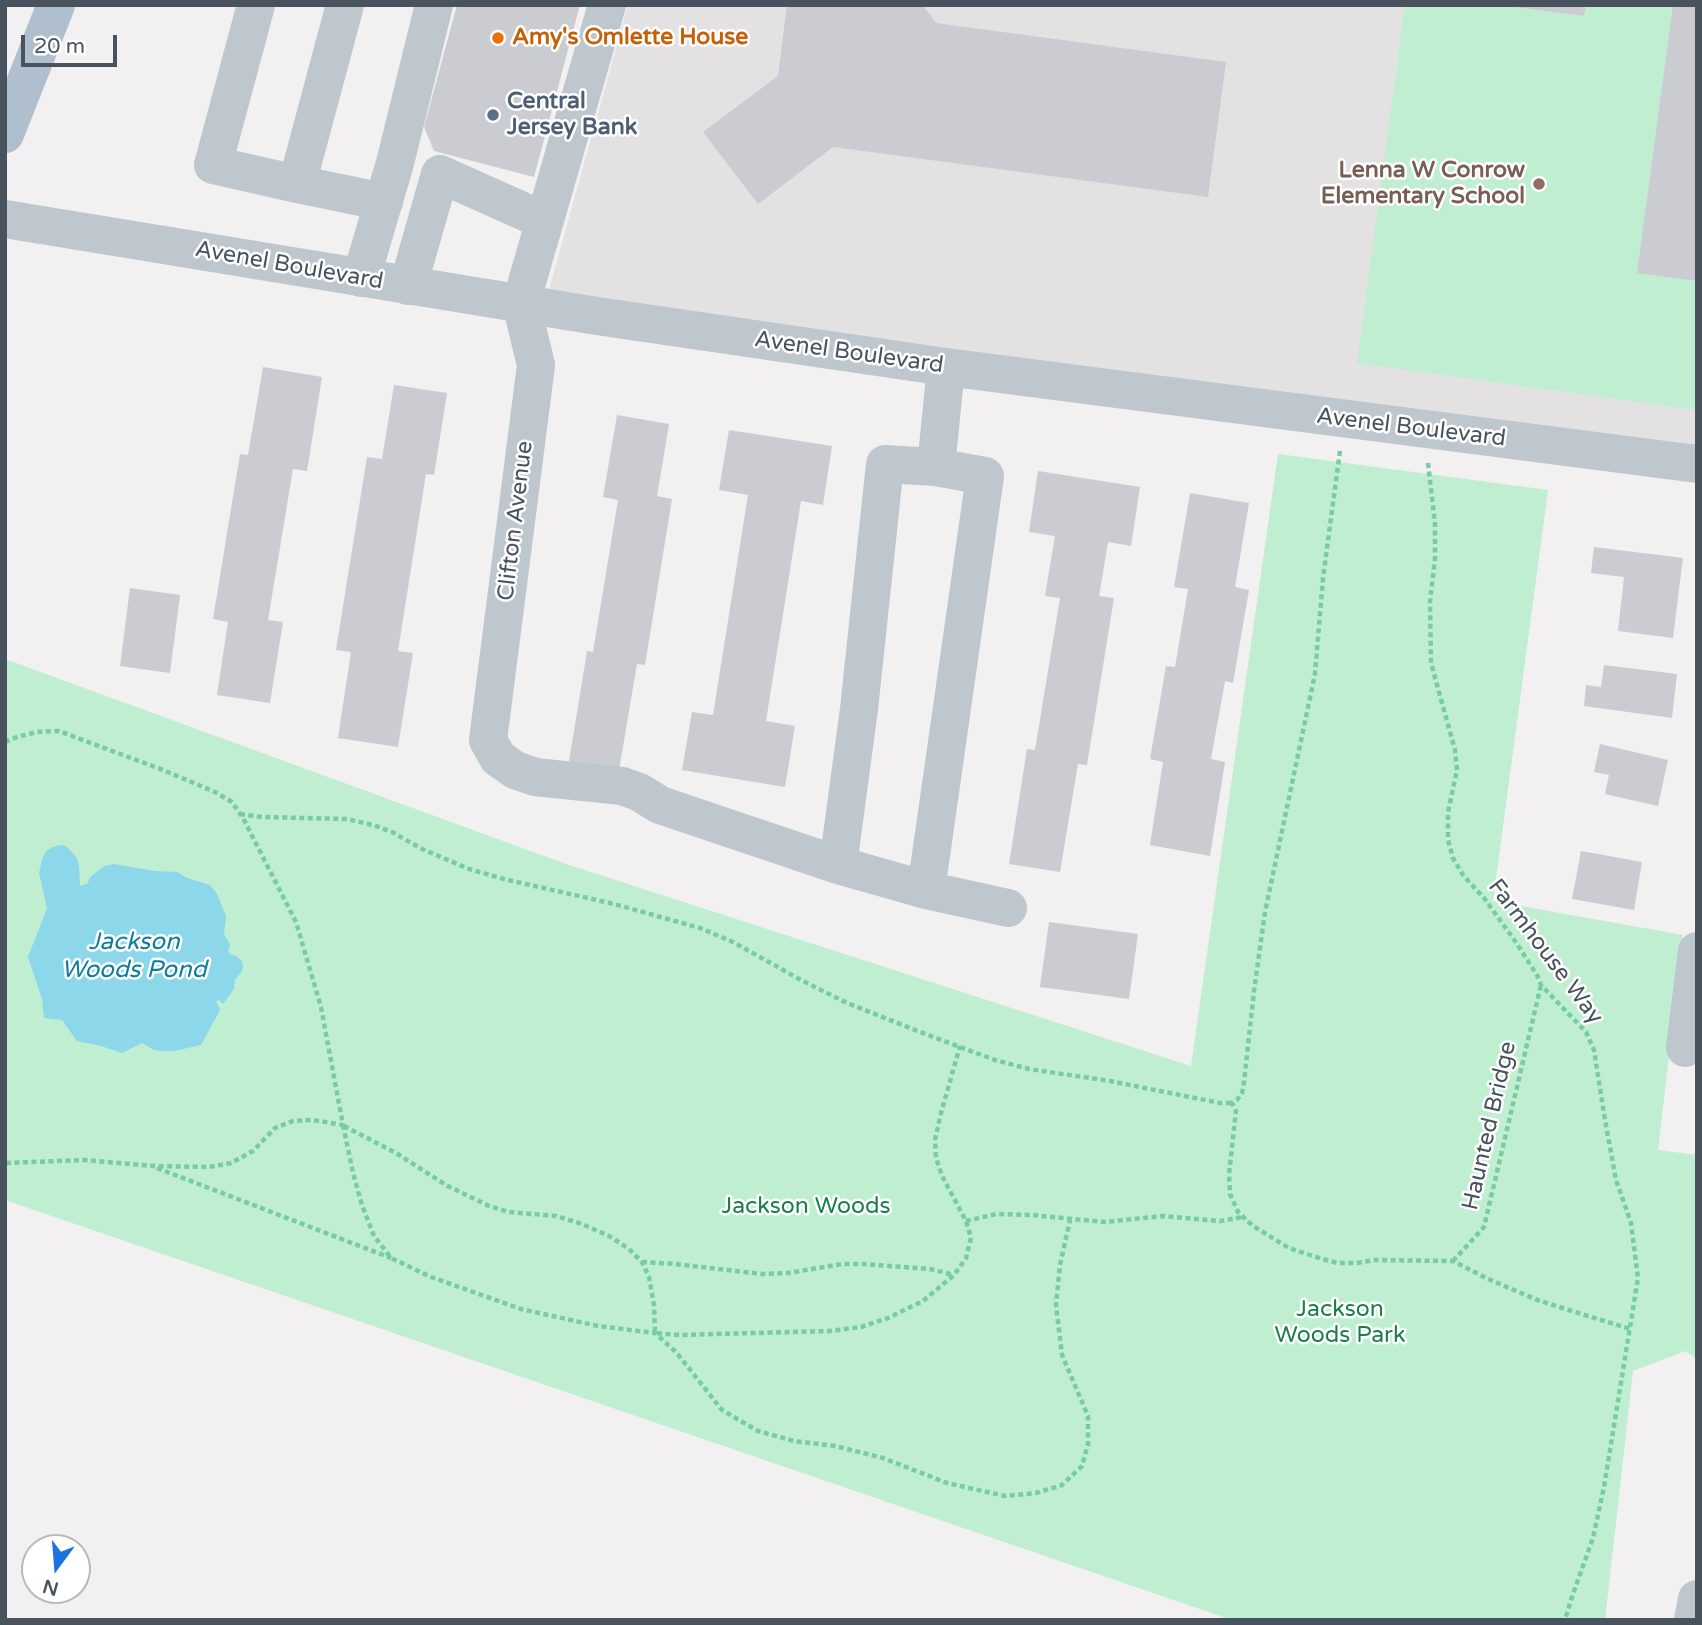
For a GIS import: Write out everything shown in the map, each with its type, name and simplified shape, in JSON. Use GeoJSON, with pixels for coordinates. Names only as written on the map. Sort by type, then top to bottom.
{"type":"FeatureCollection","features":[{"type":"Feature","properties":{"kind":"main road"},"geometry":{"type":"LineString","coordinates":[[5,134],[56,5]]}},
{"type":"Feature","properties":{"kind":"street"},"geometry":{"type":"LineString","coordinates":[[257,5],[214,165],[384,202]]}},
{"type":"Feature","properties":{"kind":"street"},"geometry":{"type":"LineString","coordinates":[[297,184],[345,5]]}},
{"type":"Feature","properties":{"kind":"street"},"geometry":{"type":"LineString","coordinates":[[361,278],[395,163],[434,5]]}},
{"type":"Feature","properties":{"kind":"street"},"geometry":{"type":"LineString","coordinates":[[521,303],[607,5]]}},
{"type":"Feature","properties":{"kind":"street"},"geometry":{"type":"LineString","coordinates":[[395,163],[440,174],[545,221]]}},
{"type":"Feature","properties":{"kind":"street"},"geometry":{"type":"LineString","coordinates":[[408,286],[440,174]]}},
{"type":"Feature","properties":{"kind":"street","name":"Avenel Boulevard"},"geometry":{"type":"LineString","coordinates":[[5,219],[597,316],[946,367],[1697,464]]}},
{"type":"Feature","properties":{"kind":"street","name":"Clifton Avenue"},"geometry":{"type":"LineString","coordinates":[[521,303],[536,365],[488,740],[498,758],[515,770],[535,777],[622,786],[639,792],[660,805],[838,865]]}},
{"type":"Feature","properties":{"kind":"street"},"geometry":{"type":"LineString","coordinates":[[936,467],[946,367]]}},
{"type":"Feature","properties":{"kind":"street"},"geometry":{"type":"LineString","coordinates":[[926,890],[985,476],[936,467],[885,464],[859,709],[838,865],[926,890],[1008,908]]}},
{"type":"Feature","properties":{"kind":"street"},"geometry":{"type":"LineString","coordinates":[[1685,1048],[1697,951]]}},
{"type":"Feature","properties":{"kind":"street"},"geometry":{"type":"LineString","coordinates":[[1693,1620],[1697,1600]]}},
{"type":"Feature","properties":{"kind":"path"},"geometry":{"type":"LineString","coordinates":[[240,814],[347,819],[373,824],[469,869],[700,928],[733,942],[847,1003],[995,1059],[1029,1069],[1232,1103],[1242,1093],[1265,912],[1315,674],[1323,578],[1345,419]]}},
{"type":"Feature","properties":{"kind":"path","name":"Farmhouse Way"},"geometry":{"type":"LineString","coordinates":[[1428,430],[1428,473],[1435,524],[1435,558],[1430,602],[1431,663],[1453,741],[1457,770],[1448,812],[1448,840],[1453,858],[1463,875],[1515,941],[1541,985],[1586,1032],[1594,1051],[1616,1180],[1631,1223],[1638,1278],[1593,1538],[1565,1620]]}},
{"type":"Feature","properties":{"kind":"path"},"geometry":{"type":"LineString","coordinates":[[5,742],[37,732],[59,731],[163,770],[232,802],[296,922],[321,1007],[343,1125],[362,1205],[374,1237],[391,1258]]}},
{"type":"Feature","properties":{"kind":"path","name":"Haunted Bridge"},"geometry":{"type":"LineString","coordinates":[[1455,1259],[1484,1227],[1541,985]]}},
{"type":"Feature","properties":{"kind":"path"},"geometry":{"type":"LineString","coordinates":[[153,1166],[391,1258],[432,1277],[521,1309],[598,1326],[678,1335],[798,1333],[861,1327],[888,1318],[923,1301],[954,1275],[966,1258],[971,1238],[966,1221],[942,1176],[936,1158],[935,1140],[940,1113],[960,1046]]}},
{"type":"Feature","properties":{"kind":"path"},"geometry":{"type":"LineString","coordinates":[[1232,1103],[1236,1111],[1229,1174],[1230,1194],[1238,1212],[1271,1238],[1289,1248],[1336,1263],[1455,1259],[1488,1279],[1540,1300],[1630,1329]]}},
{"type":"Feature","properties":{"kind":"path"},"geometry":{"type":"LineString","coordinates":[[5,1163],[84,1160],[153,1166],[209,1167],[231,1163],[253,1151],[275,1128],[293,1121],[313,1120],[343,1125],[396,1153],[446,1185],[489,1206],[509,1212],[555,1216],[582,1224],[629,1249],[642,1262],[653,1291],[655,1332],[676,1352],[722,1410],[758,1431],[794,1441],[835,1446],[883,1458],[947,1483],[1005,1496],[1036,1493],[1062,1485],[1082,1466],[1088,1444],[1088,1416],[1062,1355],[1056,1305],[1060,1265],[1070,1220]]}},
{"type":"Feature","properties":{"kind":"path"},"geometry":{"type":"LineString","coordinates":[[966,1221],[996,1214],[1104,1222],[1163,1216],[1220,1221],[1243,1217]]}},
{"type":"Feature","properties":{"kind":"path"},"geometry":{"type":"LineString","coordinates":[[642,1262],[762,1274],[863,1264],[930,1269],[954,1275]]}},
{"type":"Feature","properties":{"kind":"shaded area"},"geometry":{"type":"Polygon","coordinates":[[[628,5],[1697,5],[1697,455],[547,297],[628,5]]]}},
{"type":"Feature","properties":{"kind":"green space","name":"Lenna W Conrow Elementary School"},"geometry":{"type":"Polygon","coordinates":[[[1405,5],[1503,5],[1584,16],[1586,5],[1673,5],[1637,272],[1697,281],[1697,410],[1357,363],[1405,5]]]}},
{"type":"Feature","properties":{"kind":"green space","name":"Jackson Woods"},"geometry":{"type":"Polygon","coordinates":[[[1278,454],[1548,490],[1493,901],[1683,935],[1658,1150],[1697,1155],[1697,1359],[1685,1351],[1633,1371],[1605,1620],[1232,1620],[5,1200],[5,659],[566,864],[1191,1066],[1278,454]]]}},
{"type":"Feature","properties":{"kind":"water","name":"Jackson Woods Pond"},"geometry":{"type":"Polygon","coordinates":[[[61,845],[66,846],[77,858],[80,886],[87,884],[91,876],[105,866],[114,864],[177,872],[210,885],[217,894],[226,916],[224,935],[230,947],[228,950],[241,960],[243,965],[235,980],[234,989],[223,1004],[219,1000],[216,1001],[220,1010],[201,1045],[162,1051],[142,1043],[122,1053],[77,1041],[62,1020],[44,1018],[42,999],[28,957],[47,908],[39,873],[42,860],[46,851],[61,845]]]}},
{"type":"Feature","properties":{"kind":"building"},"geometry":{"type":"Polygon","coordinates":[[[457,5],[580,5],[534,177],[434,151],[424,127],[457,5]]]}},
{"type":"Feature","properties":{"kind":"building"},"geometry":{"type":"Polygon","coordinates":[[[787,5],[926,5],[925,8],[936,23],[1226,62],[1208,197],[833,147],[758,204],[703,132],[778,76],[787,5]]]}},
{"type":"Feature","properties":{"kind":"building"},"geometry":{"type":"Polygon","coordinates":[[[1586,5],[1584,16],[1515,7],[1586,5]]]}},
{"type":"Feature","properties":{"kind":"building"},"geometry":{"type":"Polygon","coordinates":[[[1673,5],[1697,5],[1697,281],[1637,273],[1673,5]]]}},
{"type":"Feature","properties":{"kind":"building"},"geometry":{"type":"Polygon","coordinates":[[[263,367],[322,377],[307,471],[293,469],[268,620],[283,622],[270,703],[217,695],[228,622],[213,619],[240,454],[248,455],[263,367]]]}},
{"type":"Feature","properties":{"kind":"building"},"geometry":{"type":"Polygon","coordinates":[[[394,385],[447,393],[434,475],[426,474],[398,651],[413,653],[398,747],[338,738],[351,652],[336,650],[367,457],[382,459],[394,385]]]}},
{"type":"Feature","properties":{"kind":"building"},"geometry":{"type":"Polygon","coordinates":[[[617,415],[669,424],[657,496],[672,499],[645,665],[637,664],[618,776],[568,768],[587,651],[593,652],[618,500],[603,497],[617,415]]]}},
{"type":"Feature","properties":{"kind":"building"},"geometry":{"type":"Polygon","coordinates":[[[729,430],[832,446],[823,505],[801,501],[766,721],[795,726],[785,787],[682,770],[692,712],[713,715],[748,495],[719,490],[729,430]]]}},
{"type":"Feature","properties":{"kind":"building"},"geometry":{"type":"Polygon","coordinates":[[[1038,471],[1140,487],[1131,546],[1108,542],[1099,596],[1114,598],[1087,765],[1078,764],[1060,872],[1009,864],[1027,749],[1035,750],[1060,598],[1045,596],[1055,536],[1029,532],[1038,471]]]}},
{"type":"Feature","properties":{"kind":"building"},"geometry":{"type":"Polygon","coordinates":[[[1190,493],[1249,503],[1235,587],[1249,590],[1233,683],[1225,681],[1211,759],[1225,762],[1210,856],[1150,845],[1163,762],[1150,759],[1166,666],[1175,667],[1188,589],[1174,587],[1190,493]]]}},
{"type":"Feature","properties":{"kind":"building"},"geometry":{"type":"Polygon","coordinates":[[[1594,547],[1683,558],[1673,638],[1618,631],[1624,577],[1591,573],[1594,547]]]}},
{"type":"Feature","properties":{"kind":"building"},"geometry":{"type":"Polygon","coordinates":[[[130,588],[180,595],[170,673],[120,666],[130,588]]]}},
{"type":"Feature","properties":{"kind":"building"},"geometry":{"type":"Polygon","coordinates":[[[1604,665],[1677,674],[1672,718],[1584,706],[1586,685],[1601,687],[1604,665]]]}},
{"type":"Feature","properties":{"kind":"building"},"geometry":{"type":"Polygon","coordinates":[[[1600,744],[1668,760],[1658,806],[1605,794],[1609,775],[1594,772],[1600,744]]]}},
{"type":"Feature","properties":{"kind":"building"},"geometry":{"type":"Polygon","coordinates":[[[1581,851],[1642,862],[1634,910],[1572,899],[1581,851]]]}},
{"type":"Feature","properties":{"kind":"building"},"geometry":{"type":"Polygon","coordinates":[[[1049,922],[1138,934],[1129,999],[1040,987],[1049,922]]]}},
{"type":"Feature","properties":{"kind":"place","name":"Amy's Omlette House"},"geometry":{"type":"Point","coordinates":[498,38]}},
{"type":"Feature","properties":{"kind":"place","name":"Central Jersey Bank"},"geometry":{"type":"Point","coordinates":[493,115]}},
{"type":"Feature","properties":{"kind":"place","name":"Lenna W Conrow Elementary School"},"geometry":{"type":"Point","coordinates":[1539,184]}},
{"type":"Feature","properties":{"kind":"park label","name":"Jackson Woods Park"},"geometry":{"type":"Point","coordinates":[1340,1323]}}]}
